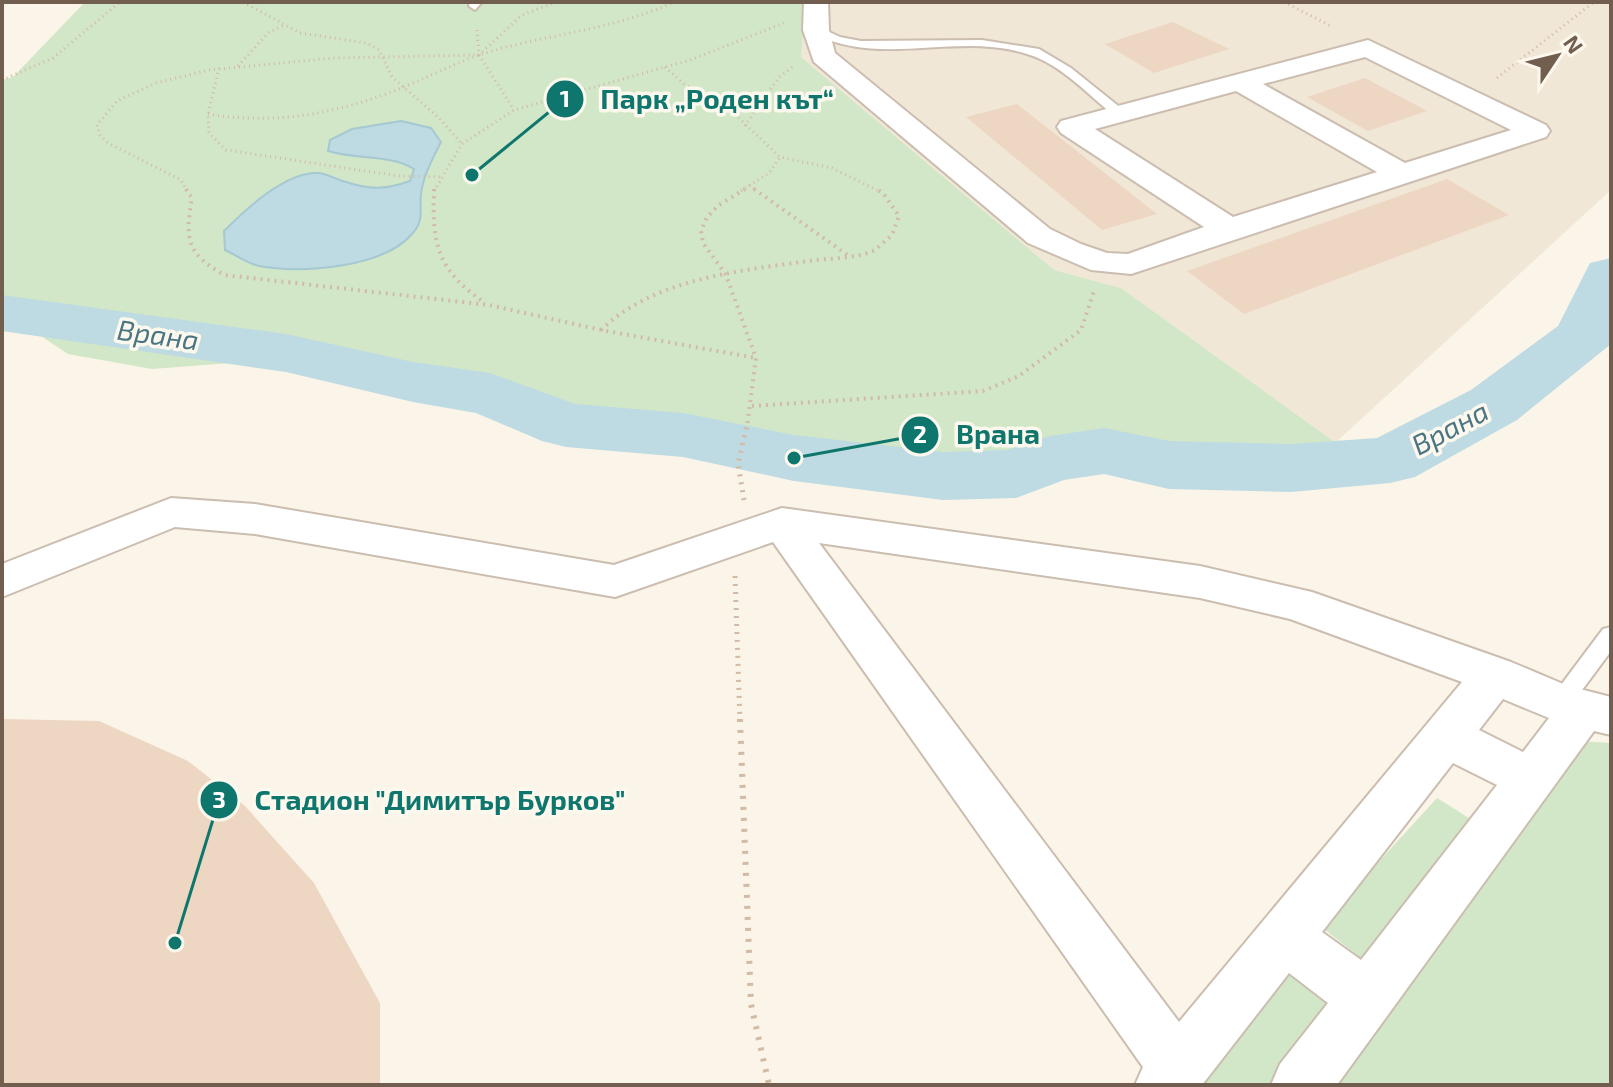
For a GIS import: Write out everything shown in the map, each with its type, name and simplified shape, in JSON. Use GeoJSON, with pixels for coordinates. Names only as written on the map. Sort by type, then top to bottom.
{"type":"FeatureCollection","features":[{"type":"Feature","properties":{"kind":"street"},"geometry":{"type":"LineString","coordinates":[[817,25],[1039,236],[1103,263],[1131,264],[1229,229],[1536,131],[1368,48],[1071,127],[1229,229]]}},
{"type":"Feature","properties":{"kind":"street"},"geometry":{"type":"LineString","coordinates":[[1238,81],[1400,173]]}},
{"type":"Feature","properties":{"kind":"street"},"geometry":{"type":"LineString","coordinates":[[2,581],[171,512],[255,519],[615,581],[782,523],[1200,582],[1296,604],[1585,710],[1530,778],[1301,1085]]}},
{"type":"Feature","properties":{"kind":"street"},"geometry":{"type":"LineString","coordinates":[[782,523],[1157,1040],[1173,1076],[1495,675]]}},
{"type":"Feature","properties":{"kind":"street"},"geometry":{"type":"LineString","coordinates":[[1447,737],[1530,778]]}},
{"type":"Feature","properties":{"kind":"street"},"geometry":{"type":"LineString","coordinates":[[1285,937],[1366,998]]}},
{"type":"Feature","properties":{"kind":"lane"},"geometry":{"type":"LineString","coordinates":[[817,25],[840,43],[993,45],[1038,53],[1120,113]]}},
{"type":"Feature","properties":{"kind":"lane"},"geometry":{"type":"LineString","coordinates":[[1585,710],[1611,635]]}},
{"type":"Feature","properties":{"kind":"path"},"geometry":{"type":"LineString","coordinates":[[2,80],[37,70],[58,58],[120,2]]}},
{"type":"Feature","properties":{"kind":"path"},"geometry":{"type":"LineString","coordinates":[[243,2],[300,33],[367,43],[386,57],[392,77],[439,118],[462,144]]}},
{"type":"Feature","properties":{"kind":"path"},"geometry":{"type":"LineString","coordinates":[[556,2],[526,9],[512,19],[479,55],[238,66],[185,73],[137,88],[106,108],[97,125],[100,135],[108,143],[181,180],[188,188],[192,198],[185,235],[190,250],[204,265],[224,275],[489,305],[601,330],[756,358]]}},
{"type":"Feature","properties":{"kind":"path"},"geometry":{"type":"LineString","coordinates":[[208,114],[236,120],[271,122],[320,115],[402,87],[479,55],[630,20],[674,2]]}},
{"type":"Feature","properties":{"kind":"path"},"geometry":{"type":"LineString","coordinates":[[1284,2],[1368,48]]}},
{"type":"Feature","properties":{"kind":"path"},"geometry":{"type":"LineString","coordinates":[[1471,98],[1594,2]]}},
{"type":"Feature","properties":{"kind":"path"},"geometry":{"type":"LineString","coordinates":[[489,305],[460,286],[442,261],[433,222],[434,188],[462,144],[514,110],[817,25]]}},
{"type":"Feature","properties":{"kind":"path"},"geometry":{"type":"LineString","coordinates":[[745,126],[817,25]]}},
{"type":"Feature","properties":{"kind":"path"},"geometry":{"type":"LineString","coordinates":[[238,66],[269,32],[284,26]]}},
{"type":"Feature","properties":{"kind":"path"},"geometry":{"type":"LineString","coordinates":[[479,55],[514,110]]}},
{"type":"Feature","properties":{"kind":"path"},"geometry":{"type":"LineString","coordinates":[[601,330],[608,319],[631,305],[726,275],[868,253],[885,245],[895,233],[899,216],[883,193],[860,179],[832,168],[780,157],[727,107],[685,85],[665,67]]}},
{"type":"Feature","properties":{"kind":"path"},"geometry":{"type":"LineString","coordinates":[[219,68],[208,114],[209,133],[226,150],[409,176],[441,177]]}},
{"type":"Feature","properties":{"kind":"path"},"geometry":{"type":"LineString","coordinates":[[769,1085],[751,1004],[733,540],[745,502],[738,464],[752,406],[756,358],[726,275],[703,243],[701,231],[707,217],[719,205],[769,173],[780,157]]}},
{"type":"Feature","properties":{"kind":"path"},"geometry":{"type":"LineString","coordinates":[[749,185],[849,256]]}},
{"type":"Feature","properties":{"kind":"path"},"geometry":{"type":"LineString","coordinates":[[752,406],[983,391],[1019,376],[1081,330],[1103,263]]}},
{"type":"Feature","properties":{"kind":"shaded area"},"geometry":{"type":"Polygon","coordinates":[[[806,2],[1611,2],[1611,190],[1334,444],[1121,288],[1054,270],[801,57],[806,2]]]}},
{"type":"Feature","properties":{"kind":"green space"},"geometry":{"type":"Polygon","coordinates":[[[85,2],[806,2],[801,57],[1054,270],[1121,288],[1358,459],[1287,464],[915,466],[759,454],[568,414],[474,385],[426,366],[368,361],[243,362],[152,369],[68,354],[23,324],[2,321],[2,80],[13,77],[85,2]]]}},
{"type":"Feature","properties":{"kind":"green space"},"geometry":{"type":"Polygon","coordinates":[[[1579,741],[1611,743],[1611,1085],[1333,1085],[1579,741]]]}},
{"type":"Feature","properties":{"kind":"green space"},"geometry":{"type":"Polygon","coordinates":[[[1437,798],[1469,818],[1362,959],[1320,926],[1437,798]]]}},
{"type":"Feature","properties":{"kind":"green space"},"geometry":{"type":"Polygon","coordinates":[[[1287,961],[1331,997],[1271,1085],[1202,1085],[1194,1078],[1287,961]]]}},
{"type":"Feature","properties":{"kind":"water"},"geometry":{"type":"Polygon","coordinates":[[[401,121],[431,128],[441,142],[424,181],[419,224],[399,245],[362,261],[296,269],[259,266],[225,250],[224,231],[267,193],[293,178],[319,173],[377,188],[410,181],[414,169],[404,164],[328,151],[330,140],[352,129],[401,121]]]}},
{"type":"Feature","properties":{"kind":"building"},"geometry":{"type":"Polygon","coordinates":[[[1173,22],[1229,49],[1154,73],[1105,44],[1173,22]]]}},
{"type":"Feature","properties":{"kind":"building"},"geometry":{"type":"Polygon","coordinates":[[[1365,78],[1427,111],[1368,131],[1307,97],[1365,78]]]}},
{"type":"Feature","properties":{"kind":"building"},"geometry":{"type":"Polygon","coordinates":[[[1017,104],[1157,214],[1102,230],[966,117],[1017,104]]]}},
{"type":"Feature","properties":{"kind":"building"},"geometry":{"type":"Polygon","coordinates":[[[1447,179],[1509,215],[1244,314],[1187,271],[1447,179]]]}},
{"type":"Feature","properties":{"kind":"building"},"geometry":{"type":"Polygon","coordinates":[[[2,719],[99,721],[188,761],[244,805],[314,883],[380,1003],[380,1085],[2,1085],[2,719]]]}},
{"type":"Feature","properties":{"kind":"waterway","name":"Врана"},"geometry":{"type":"LineString","coordinates":[[2,313],[286,353],[413,382],[490,394],[566,425],[683,435],[794,458],[943,476],[1016,474],[1050,459],[1104,451],[1169,465],[1291,468],[1390,460],[1494,405],[1585,336],[1611,276]]}},
{"type":"Feature","properties":{"kind":"place","name":"Парк „Роден кът“"},"geometry":{"type":"Point","coordinates":[472,175]}},
{"type":"Feature","properties":{"kind":"place","name":"Врана"},"geometry":{"type":"Point","coordinates":[794,458]}},
{"type":"Feature","properties":{"kind":"place","name":"Стадион \"Димитър Бурков\""},"geometry":{"type":"Point","coordinates":[175,943]}}]}
